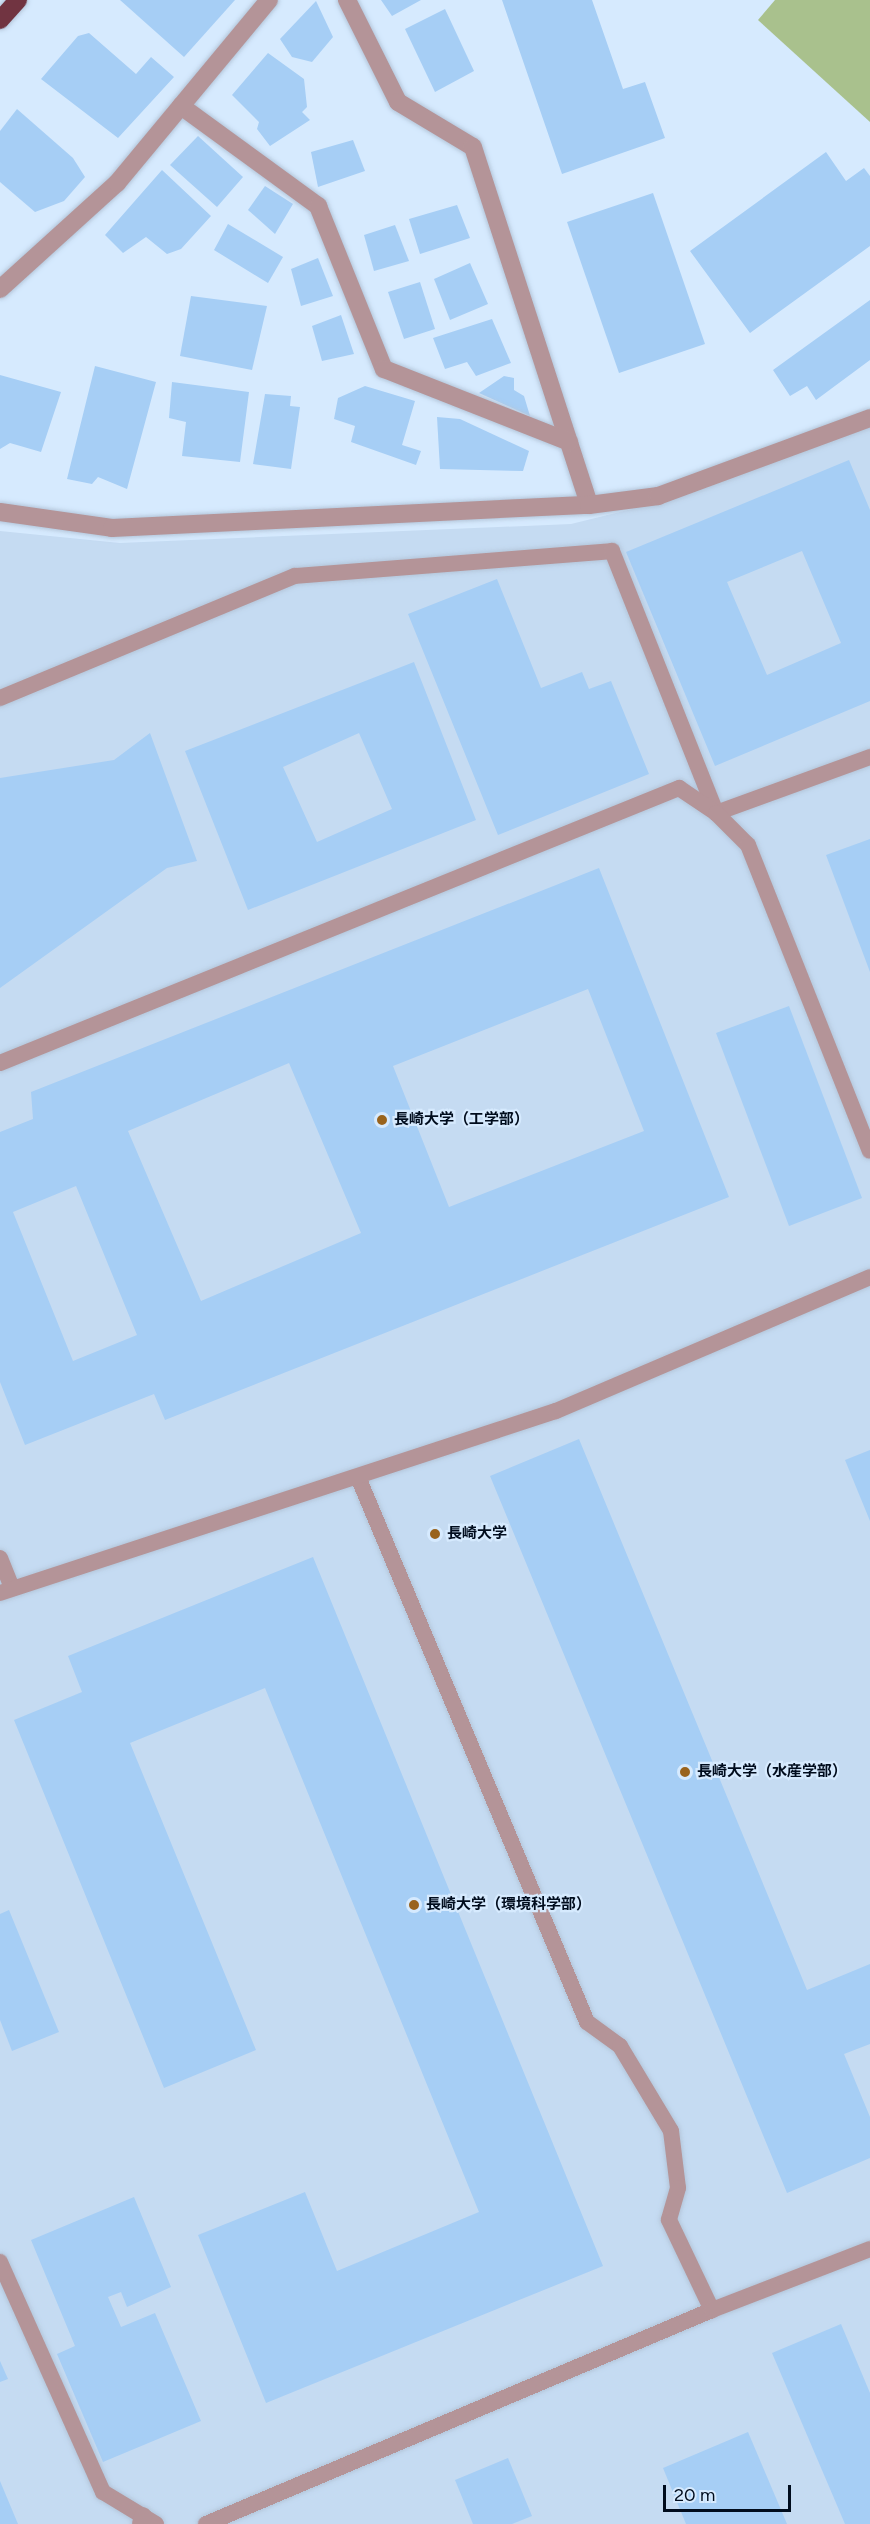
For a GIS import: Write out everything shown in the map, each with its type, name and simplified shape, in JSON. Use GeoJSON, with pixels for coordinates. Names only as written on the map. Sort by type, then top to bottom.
{"type":"FeatureCollection","features":[{"type":"Feature","properties":{"kind":"highway"},"geometry":{"type":"LineString","coordinates":[[0,20],[18,0]]}},
{"type":"Feature","properties":{"kind":"street"},"geometry":{"type":"LineString","coordinates":[[0,289],[117,183],[269,0]]}},
{"type":"Feature","properties":{"kind":"street"},"geometry":{"type":"LineString","coordinates":[[347,0],[398,102],[473,147],[589,505]]}},
{"type":"Feature","properties":{"kind":"street"},"geometry":{"type":"LineString","coordinates":[[181,106],[318,206],[384,369],[569,442]]}},
{"type":"Feature","properties":{"kind":"street"},"geometry":{"type":"LineString","coordinates":[[0,512],[112,528],[589,505],[658,496],[870,418]]}},
{"type":"Feature","properties":{"kind":"lane"},"geometry":{"type":"LineString","coordinates":[[0,698],[295,576],[612,551],[716,813]]}},
{"type":"Feature","properties":{"kind":"lane"},"geometry":{"type":"LineString","coordinates":[[716,813],[870,758]]}},
{"type":"Feature","properties":{"kind":"lane"},"geometry":{"type":"LineString","coordinates":[[0,1063],[679,788],[716,813],[748,845],[870,1151]]}},
{"type":"Feature","properties":{"kind":"lane"},"geometry":{"type":"LineString","coordinates":[[0,1558],[6,1591],[556,1411],[870,1277]]}},
{"type":"Feature","properties":{"kind":"lane"},"geometry":{"type":"LineString","coordinates":[[358,1477],[587,2022],[620,2046],[671,2132],[678,2188],[669,2220],[712,2310]]}},
{"type":"Feature","properties":{"kind":"lane"},"geometry":{"type":"LineString","coordinates":[[206,2524],[712,2310],[870,2249]]}},
{"type":"Feature","properties":{"kind":"lane"},"geometry":{"type":"LineString","coordinates":[[0,2262],[103,2493],[147,2521]]}},
{"type":"Feature","properties":{"kind":"shaded area","name":"長崎大学"},"geometry":{"type":"Polygon","coordinates":[[[870,427],[870,2524],[0,2524],[0,531],[120,543],[571,524],[681,497],[870,427]]]}},
{"type":"Feature","properties":{"kind":"green space"},"geometry":{"type":"Polygon","coordinates":[[[775,0],[870,0],[870,122],[758,20],[775,0]]]}},
{"type":"Feature","properties":{"kind":"building"},"geometry":{"type":"Polygon","coordinates":[[[120,0],[235,0],[184,57],[120,0]]]}},
{"type":"Feature","properties":{"kind":"building"},"geometry":{"type":"Polygon","coordinates":[[[381,0],[421,0],[392,16],[381,0]]]}},
{"type":"Feature","properties":{"kind":"building"},"geometry":{"type":"Polygon","coordinates":[[[502,0],[592,0],[623,89],[645,82],[665,138],[562,174],[502,0]]]}},
{"type":"Feature","properties":{"kind":"building"},"geometry":{"type":"Polygon","coordinates":[[[316,1],[333,37],[312,62],[292,57],[280,39],[316,1]]]}},
{"type":"Feature","properties":{"kind":"building"},"geometry":{"type":"Polygon","coordinates":[[[445,9],[474,71],[435,92],[405,29],[445,9]]]}},
{"type":"Feature","properties":{"kind":"building"},"geometry":{"type":"Polygon","coordinates":[[[89,33],[136,74],[151,57],[174,77],[118,138],[41,79],[78,36],[89,33]]]}},
{"type":"Feature","properties":{"kind":"building"},"geometry":{"type":"Polygon","coordinates":[[[268,53],[304,79],[307,107],[302,112],[310,120],[270,146],[257,129],[259,122],[232,95],[268,53]]]}},
{"type":"Feature","properties":{"kind":"building"},"geometry":{"type":"Polygon","coordinates":[[[17,109],[73,158],[85,177],[64,201],[35,212],[0,182],[0,131],[17,109]]]}},
{"type":"Feature","properties":{"kind":"building"},"geometry":{"type":"Polygon","coordinates":[[[198,136],[243,177],[217,207],[170,165],[198,136]]]}},
{"type":"Feature","properties":{"kind":"building"},"geometry":{"type":"Polygon","coordinates":[[[353,140],[365,171],[318,187],[311,152],[353,140]]]}},
{"type":"Feature","properties":{"kind":"building"},"geometry":{"type":"Polygon","coordinates":[[[826,152],[846,181],[864,168],[870,176],[870,246],[750,333],[690,251],[826,152]]]}},
{"type":"Feature","properties":{"kind":"building"},"geometry":{"type":"Polygon","coordinates":[[[162,170],[211,216],[181,249],[167,254],[146,237],[123,253],[105,235],[162,170]]]}},
{"type":"Feature","properties":{"kind":"building"},"geometry":{"type":"Polygon","coordinates":[[[265,186],[293,204],[275,234],[248,210],[265,186]]]}},
{"type":"Feature","properties":{"kind":"building"},"geometry":{"type":"Polygon","coordinates":[[[653,193],[705,344],[619,373],[567,222],[653,193]]]}},
{"type":"Feature","properties":{"kind":"building"},"geometry":{"type":"Polygon","coordinates":[[[457,205],[470,238],[420,254],[409,219],[457,205]]]}},
{"type":"Feature","properties":{"kind":"building"},"geometry":{"type":"Polygon","coordinates":[[[228,224],[283,257],[268,283],[214,250],[228,224]]]}},
{"type":"Feature","properties":{"kind":"building"},"geometry":{"type":"Polygon","coordinates":[[[395,225],[409,261],[374,271],[364,235],[395,225]]]}},
{"type":"Feature","properties":{"kind":"building"},"geometry":{"type":"Polygon","coordinates":[[[318,258],[333,296],[301,306],[291,269],[318,258]]]}},
{"type":"Feature","properties":{"kind":"building"},"geometry":{"type":"Polygon","coordinates":[[[470,263],[488,304],[450,320],[434,279],[470,263]]]}},
{"type":"Feature","properties":{"kind":"building"},"geometry":{"type":"Polygon","coordinates":[[[420,282],[435,329],[404,339],[388,292],[420,282]]]}},
{"type":"Feature","properties":{"kind":"building"},"geometry":{"type":"Polygon","coordinates":[[[191,296],[267,306],[252,370],[180,356],[191,296]]]}},
{"type":"Feature","properties":{"kind":"building"},"geometry":{"type":"Polygon","coordinates":[[[870,300],[870,360],[816,400],[807,386],[790,396],[773,370],[870,300]]]}},
{"type":"Feature","properties":{"kind":"building"},"geometry":{"type":"Polygon","coordinates":[[[341,315],[354,354],[322,361],[312,326],[341,315]]]}},
{"type":"Feature","properties":{"kind":"building"},"geometry":{"type":"Polygon","coordinates":[[[492,319],[511,363],[476,376],[467,362],[445,369],[433,338],[492,319]]]}},
{"type":"Feature","properties":{"kind":"building"},"geometry":{"type":"Polygon","coordinates":[[[95,366],[156,382],[127,489],[98,477],[92,484],[67,479],[95,366]]]}},
{"type":"Feature","properties":{"kind":"building"},"geometry":{"type":"Polygon","coordinates":[[[0,375],[61,392],[41,452],[10,443],[0,449],[0,375]]]}},
{"type":"Feature","properties":{"kind":"building"},"geometry":{"type":"Polygon","coordinates":[[[504,376],[514,378],[514,390],[524,396],[530,416],[479,393],[504,376]]]}},
{"type":"Feature","properties":{"kind":"building"},"geometry":{"type":"Polygon","coordinates":[[[172,382],[249,392],[240,462],[182,456],[186,422],[169,418],[172,382]]]}},
{"type":"Feature","properties":{"kind":"building"},"geometry":{"type":"Polygon","coordinates":[[[365,386],[415,401],[402,445],[421,451],[416,465],[351,442],[355,426],[334,419],[338,398],[365,386]]]}},
{"type":"Feature","properties":{"kind":"building"},"geometry":{"type":"Polygon","coordinates":[[[265,394],[291,396],[290,406],[300,407],[291,469],[253,464],[265,394]]]}},
{"type":"Feature","properties":{"kind":"building"},"geometry":{"type":"Polygon","coordinates":[[[437,417],[460,419],[529,451],[523,471],[440,469],[437,417]]]}},
{"type":"Feature","properties":{"kind":"building"},"geometry":{"type":"Polygon","coordinates":[[[849,460],[870,510],[870,701],[715,766],[626,552],[849,460]],[[802,551],[727,582],[767,675],[841,643],[802,551]]]}},
{"type":"Feature","properties":{"kind":"building"},"geometry":{"type":"Polygon","coordinates":[[[497,579],[541,688],[582,672],[589,689],[611,681],[649,774],[498,835],[408,614],[497,579]]]}},
{"type":"Feature","properties":{"kind":"building"},"geometry":{"type":"Polygon","coordinates":[[[414,662],[476,820],[248,910],[185,751],[414,662]],[[359,733],[283,767],[317,842],[392,809],[359,733]]]}},
{"type":"Feature","properties":{"kind":"building"},"geometry":{"type":"Polygon","coordinates":[[[150,733],[197,861],[167,868],[0,988],[0,778],[114,760],[150,733]]]}},
{"type":"Feature","properties":{"kind":"building"},"geometry":{"type":"Polygon","coordinates":[[[870,839],[870,972],[826,855],[870,839]]]}},
{"type":"Feature","properties":{"kind":"building"},"geometry":{"type":"Polygon","coordinates":[[[599,868],[729,1197],[165,1420],[154,1394],[25,1445],[0,1382],[0,1132],[33,1119],[31,1092],[599,868]],[[588,989],[393,1066],[449,1207],[644,1131],[588,989]],[[289,1063],[128,1131],[201,1301],[361,1233],[289,1063]],[[76,1186],[13,1212],[73,1361],[137,1335],[76,1186]]]}},
{"type":"Feature","properties":{"kind":"building"},"geometry":{"type":"Polygon","coordinates":[[[789,1006],[862,1198],[789,1226],[716,1033],[789,1006]]]}},
{"type":"Feature","properties":{"kind":"building"},"geometry":{"type":"Polygon","coordinates":[[[579,1439],[807,1990],[870,1964],[870,2044],[844,2054],[870,2117],[870,2158],[787,2193],[490,1476],[579,1439]]]}},
{"type":"Feature","properties":{"kind":"building"},"geometry":{"type":"Polygon","coordinates":[[[870,1450],[870,1521],[845,1460],[870,1450]]]}},
{"type":"Feature","properties":{"kind":"building"},"geometry":{"type":"Polygon","coordinates":[[[313,1557],[603,2266],[266,2403],[198,2235],[305,2192],[337,2271],[479,2212],[265,1688],[130,1743],[256,2050],[164,2088],[14,1720],[82,1692],[68,1656],[313,1557]]]}},
{"type":"Feature","properties":{"kind":"building"},"geometry":{"type":"Polygon","coordinates":[[[9,1910],[59,2032],[12,2051],[0,2020],[0,1914],[9,1910]]]}},
{"type":"Feature","properties":{"kind":"building"},"geometry":{"type":"Polygon","coordinates":[[[134,2197],[171,2287],[127,2307],[121,2292],[108,2297],[121,2327],[155,2313],[201,2421],[103,2462],[57,2354],[75,2346],[31,2240],[134,2197]]]}},
{"type":"Feature","properties":{"kind":"building"},"geometry":{"type":"Polygon","coordinates":[[[841,2324],[870,2393],[870,2524],[845,2524],[772,2353],[841,2324]]]}},
{"type":"Feature","properties":{"kind":"building"},"geometry":{"type":"Polygon","coordinates":[[[0,2361],[8,2379],[0,2382],[0,2361]]]}},
{"type":"Feature","properties":{"kind":"building"},"geometry":{"type":"Polygon","coordinates":[[[748,2432],[787,2524],[686,2524],[663,2468],[748,2432]]]}},
{"type":"Feature","properties":{"kind":"building"},"geometry":{"type":"Polygon","coordinates":[[[508,2458],[532,2516],[512,2524],[473,2524],[455,2480],[508,2458]]]}},
{"type":"Feature","properties":{"kind":"building"},"geometry":{"type":"Polygon","coordinates":[[[0,2481],[18,2524],[0,2524],[0,2481]]]}},
{"type":"Feature","properties":{"kind":"place","name":"長崎大学（工学部）"},"geometry":{"type":"Point","coordinates":[382,1120]}},
{"type":"Feature","properties":{"kind":"place","name":"長崎大学"},"geometry":{"type":"Point","coordinates":[435,1534]}},
{"type":"Feature","properties":{"kind":"place","name":"長崎大学（水産学部）"},"geometry":{"type":"Point","coordinates":[685,1772]}},
{"type":"Feature","properties":{"kind":"place","name":"長崎大学（環境科学部）"},"geometry":{"type":"Point","coordinates":[414,1905]}}]}
